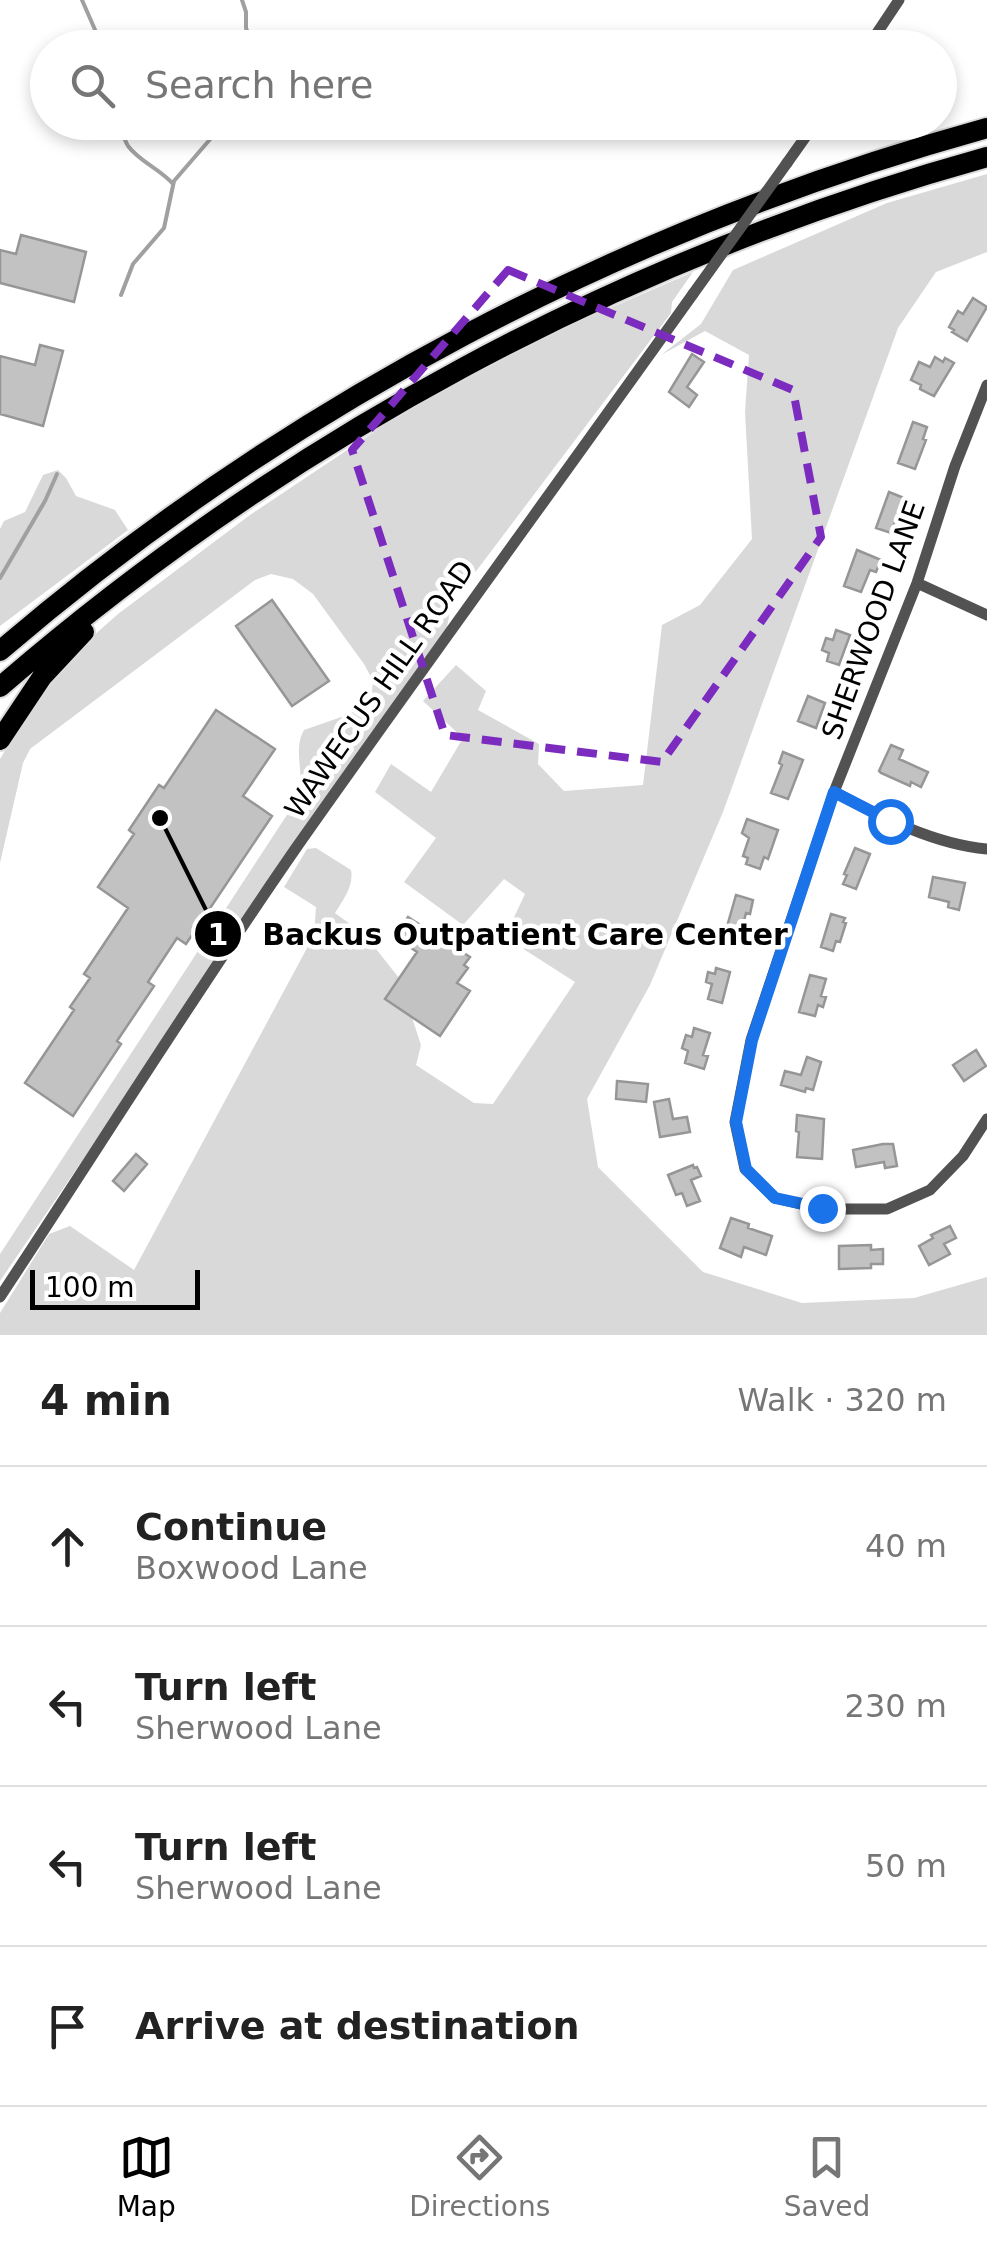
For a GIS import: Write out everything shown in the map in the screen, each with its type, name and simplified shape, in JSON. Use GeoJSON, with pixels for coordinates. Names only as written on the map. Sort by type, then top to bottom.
{"type":"FeatureCollection","features":[{"type":"Feature","properties":{"kind":"highway"},"geometry":{"type":"LineString","coordinates":[[957,137],[987,128]]}},
{"type":"Feature","properties":{"kind":"highway"},"geometry":{"type":"LineString","coordinates":[[0,650],[106,565],[204,494],[347,401],[452,342],[573,281],[690,230],[827,178],[949,140]]}},
{"type":"Feature","properties":{"kind":"highway"},"geometry":{"type":"LineString","coordinates":[[0,687],[209,524],[402,400],[520,337],[732,242],[863,195],[987,157]]}},
{"type":"Feature","properties":{"kind":"highway"},"geometry":{"type":"LineString","coordinates":[[0,740],[42,677],[141,574]]}},
{"type":"Feature","properties":{"kind":"street"},"geometry":{"type":"LineString","coordinates":[[879,30],[898,0]]}},
{"type":"Feature","properties":{"kind":"street","name":"WAWECUS HILL ROAD"},"geometry":{"type":"LineString","coordinates":[[0,1297],[294,851],[803,140]]}},
{"type":"Feature","properties":{"kind":"street","name":"SHERWOOD LANE"},"geometry":{"type":"LineString","coordinates":[[987,385],[955,466],[918,583],[834,792],[752,1040],[736,1122],[746,1169],[775,1198],[822,1208],[887,1209],[930,1190],[964,1156],[987,1119]]}},
{"type":"Feature","properties":{"kind":"street"},"geometry":{"type":"LineString","coordinates":[[918,583],[987,615]]}},
{"type":"Feature","properties":{"kind":"street"},"geometry":{"type":"LineString","coordinates":[[834,792],[890,821],[960,847],[987,849]]}},
{"type":"Feature","properties":{"kind":"highlighted area"},"geometry":{"type":"Polygon","coordinates":[[[508,270],[793,390],[821,537],[662,762],[445,735],[352,450],[508,270]]]}},
{"type":"Feature","properties":{"kind":"shaded area"},"geometry":{"type":"Polygon","coordinates":[[[987,174],[987,252],[936,272],[898,328],[723,812],[650,985],[587,1099],[598,1167],[703,1272],[802,1303],[914,1298],[987,1277],[987,1335],[0,1335],[0,1313],[49,1234],[70,1226],[134,1270],[314,935],[316,907],[284,887],[307,849],[316,848],[351,870],[349,887],[335,913],[365,935],[399,978],[421,1045],[416,1065],[474,1103],[493,1104],[575,982],[525,950],[509,928],[525,894],[504,879],[463,925],[404,882],[436,838],[375,792],[391,764],[431,792],[463,738],[423,701],[456,665],[486,691],[478,710],[539,744],[538,764],[564,791],[643,785],[662,625],[700,605],[752,539],[745,412],[749,355],[705,331],[661,355],[701,324],[733,270],[887,203],[987,174]]]}},
{"type":"Feature","properties":{"kind":"shaded area"},"geometry":{"type":"Polygon","coordinates":[[[693,272],[672,302],[671,313],[477,570],[453,596],[447,627],[0,1281],[0,1254],[298,798],[299,746],[304,730],[350,714],[365,703],[373,681],[313,594],[293,579],[271,574],[255,580],[30,749],[23,763],[0,863],[0,759],[27,715],[82,646],[118,614],[250,515],[398,416],[548,335],[693,272]]]}},
{"type":"Feature","properties":{"kind":"shaded area"},"geometry":{"type":"Polygon","coordinates":[[[58,470],[76,496],[115,510],[128,530],[0,626],[0,529],[4,521],[25,512],[43,475],[58,470]]]}},
{"type":"Feature","properties":{"kind":"building"},"geometry":{"type":"Polygon","coordinates":[[[21,235],[86,252],[74,302],[0,283],[0,250],[16,254],[21,235]]]}},
{"type":"Feature","properties":{"kind":"building"},"geometry":{"type":"Polygon","coordinates":[[[973,298],[987,307],[967,341],[949,327],[958,311],[963,314],[973,298]]]}},
{"type":"Feature","properties":{"kind":"building"},"geometry":{"type":"Polygon","coordinates":[[[40,345],[63,351],[43,426],[0,414],[0,356],[35,365],[40,345]]]}},
{"type":"Feature","properties":{"kind":"building"},"geometry":{"type":"Polygon","coordinates":[[[692,354],[704,362],[687,387],[697,395],[689,407],[669,392],[692,354]]]}},
{"type":"Feature","properties":{"kind":"building"},"geometry":{"type":"Polygon","coordinates":[[[935,357],[954,363],[934,396],[911,380],[919,362],[930,367],[935,357]]]}},
{"type":"Feature","properties":{"kind":"building"},"geometry":{"type":"Polygon","coordinates":[[[913,422],[927,427],[915,469],[898,463],[913,422]]]}},
{"type":"Feature","properties":{"kind":"building"},"geometry":{"type":"Polygon","coordinates":[[[889,492],[904,498],[891,533],[876,528],[889,492]]]}},
{"type":"Feature","properties":{"kind":"building"},"geometry":{"type":"Polygon","coordinates":[[[857,550],[881,560],[876,572],[870,570],[861,592],[844,586],[857,550]]]}},
{"type":"Feature","properties":{"kind":"building"},"geometry":{"type":"Polygon","coordinates":[[[272,600],[329,681],[292,706],[236,626],[272,600]]]}},
{"type":"Feature","properties":{"kind":"building"},"geometry":{"type":"Polygon","coordinates":[[[836,630],[850,635],[839,665],[827,661],[829,653],[822,650],[826,638],[833,640],[836,630]]]}},
{"type":"Feature","properties":{"kind":"building"},"geometry":{"type":"Polygon","coordinates":[[[808,696],[825,703],[816,728],[798,721],[808,696]]]}},
{"type":"Feature","properties":{"kind":"building"},"geometry":{"type":"Polygon","coordinates":[[[216,710],[275,749],[243,796],[272,816],[186,944],[177,938],[148,982],[154,986],[117,1041],[121,1044],[73,1116],[25,1083],[74,1010],[70,1007],[90,978],[84,974],[128,908],[98,887],[134,834],[129,830],[159,785],[164,788],[216,710]]]}},
{"type":"Feature","properties":{"kind":"building"},"geometry":{"type":"Polygon","coordinates":[[[891,745],[903,750],[899,759],[928,772],[921,787],[879,771],[891,745]]]}},
{"type":"Feature","properties":{"kind":"building"},"geometry":{"type":"Polygon","coordinates":[[[783,752],[803,760],[788,799],[771,793],[783,752]]]}},
{"type":"Feature","properties":{"kind":"building"},"geometry":{"type":"Polygon","coordinates":[[[747,819],[778,830],[768,859],[764,857],[760,869],[746,864],[748,858],[743,856],[749,838],[742,833],[747,819]]]}},
{"type":"Feature","properties":{"kind":"building"},"geometry":{"type":"Polygon","coordinates":[[[855,848],[870,854],[856,889],[843,884],[855,848]]]}},
{"type":"Feature","properties":{"kind":"building"},"geometry":{"type":"Polygon","coordinates":[[[933,877],[965,883],[959,910],[948,907],[949,902],[929,897],[933,877]]]}},
{"type":"Feature","properties":{"kind":"building"},"geometry":{"type":"Polygon","coordinates":[[[736,895],[753,900],[739,941],[724,937],[736,895]]]}},
{"type":"Feature","properties":{"kind":"building"},"geometry":{"type":"Polygon","coordinates":[[[831,914],[845,918],[846,923],[833,951],[821,947],[831,914]]]}},
{"type":"Feature","properties":{"kind":"building"},"geometry":{"type":"Polygon","coordinates":[[[408,917],[470,957],[464,965],[468,968],[457,983],[470,991],[440,1036],[385,999],[417,952],[395,937],[408,917]]]}},
{"type":"Feature","properties":{"kind":"building"},"geometry":{"type":"Polygon","coordinates":[[[716,968],[730,972],[722,1003],[708,999],[712,984],[706,982],[708,972],[715,974],[716,968]]]}},
{"type":"Feature","properties":{"kind":"building"},"geometry":{"type":"Polygon","coordinates":[[[810,975],[826,979],[821,996],[826,997],[815,1016],[799,1012],[810,975]]]}},
{"type":"Feature","properties":{"kind":"building"},"geometry":{"type":"Polygon","coordinates":[[[694,1028],[710,1033],[703,1055],[708,1056],[704,1069],[685,1063],[688,1051],[682,1048],[686,1035],[692,1037],[694,1028]]]}},
{"type":"Feature","properties":{"kind":"building"},"geometry":{"type":"Polygon","coordinates":[[[976,1050],[986,1066],[964,1081],[953,1065],[976,1050]]]}},
{"type":"Feature","properties":{"kind":"building"},"geometry":{"type":"Polygon","coordinates":[[[807,1057],[821,1062],[813,1090],[806,1088],[805,1092],[781,1085],[785,1071],[801,1075],[807,1057]]]}},
{"type":"Feature","properties":{"kind":"building"},"geometry":{"type":"Polygon","coordinates":[[[617,1081],[648,1084],[646,1102],[616,1099],[617,1081]]]}},
{"type":"Feature","properties":{"kind":"building"},"geometry":{"type":"Polygon","coordinates":[[[669,1099],[673,1119],[687,1117],[690,1132],[660,1137],[654,1102],[669,1099]]]}},
{"type":"Feature","properties":{"kind":"building"},"geometry":{"type":"Polygon","coordinates":[[[797,1115],[824,1119],[822,1159],[797,1157],[797,1115]]]}},
{"type":"Feature","properties":{"kind":"building"},"geometry":{"type":"Polygon","coordinates":[[[893,1144],[897,1166],[885,1168],[884,1162],[856,1167],[853,1150],[893,1144]]]}},
{"type":"Feature","properties":{"kind":"building"},"geometry":{"type":"Polygon","coordinates":[[[136,1154],[147,1164],[124,1191],[113,1181],[136,1154]]]}},
{"type":"Feature","properties":{"kind":"building"},"geometry":{"type":"Polygon","coordinates":[[[693,1165],[701,1176],[691,1180],[700,1201],[687,1206],[682,1193],[676,1195],[668,1175],[693,1165]]]}},
{"type":"Feature","properties":{"kind":"building"},"geometry":{"type":"Polygon","coordinates":[[[731,1218],[772,1236],[766,1255],[744,1247],[741,1257],[720,1248],[731,1218]]]}},
{"type":"Feature","properties":{"kind":"building"},"geometry":{"type":"Polygon","coordinates":[[[950,1226],[956,1238],[944,1244],[950,1254],[929,1265],[919,1246],[950,1226]]]}},
{"type":"Feature","properties":{"kind":"building"},"geometry":{"type":"Polygon","coordinates":[[[871,1245],[871,1250],[883,1249],[883,1264],[839,1269],[839,1246],[871,1245]]]}},
{"type":"Feature","properties":{"kind":"waterway"},"geometry":{"type":"LineString","coordinates":[[82,0],[95,30]]}},
{"type":"Feature","properties":{"kind":"waterway"},"geometry":{"type":"LineString","coordinates":[[242,0],[247,30]]}},
{"type":"Feature","properties":{"kind":"waterway"},"geometry":{"type":"LineString","coordinates":[[126,140],[133,152],[173,184]]}},
{"type":"Feature","properties":{"kind":"waterway"},"geometry":{"type":"LineString","coordinates":[[121,295],[133,264],[164,228],[174,181],[209,140]]}},
{"type":"Feature","properties":{"kind":"waterway"},"geometry":{"type":"LineString","coordinates":[[0,578],[57,474]]}},
{"type":"Feature","properties":{"kind":"place","name":"Backus Outpatient Care Center"},"geometry":{"type":"Point","coordinates":[160,818]}},
{"type":"Feature","properties":{"kind":"route"},"geometry":{"type":"LineString","coordinates":[[822,1208],[775,1198],[746,1169],[736,1122],[752,1040],[834,792],[890,821]]}}]}
